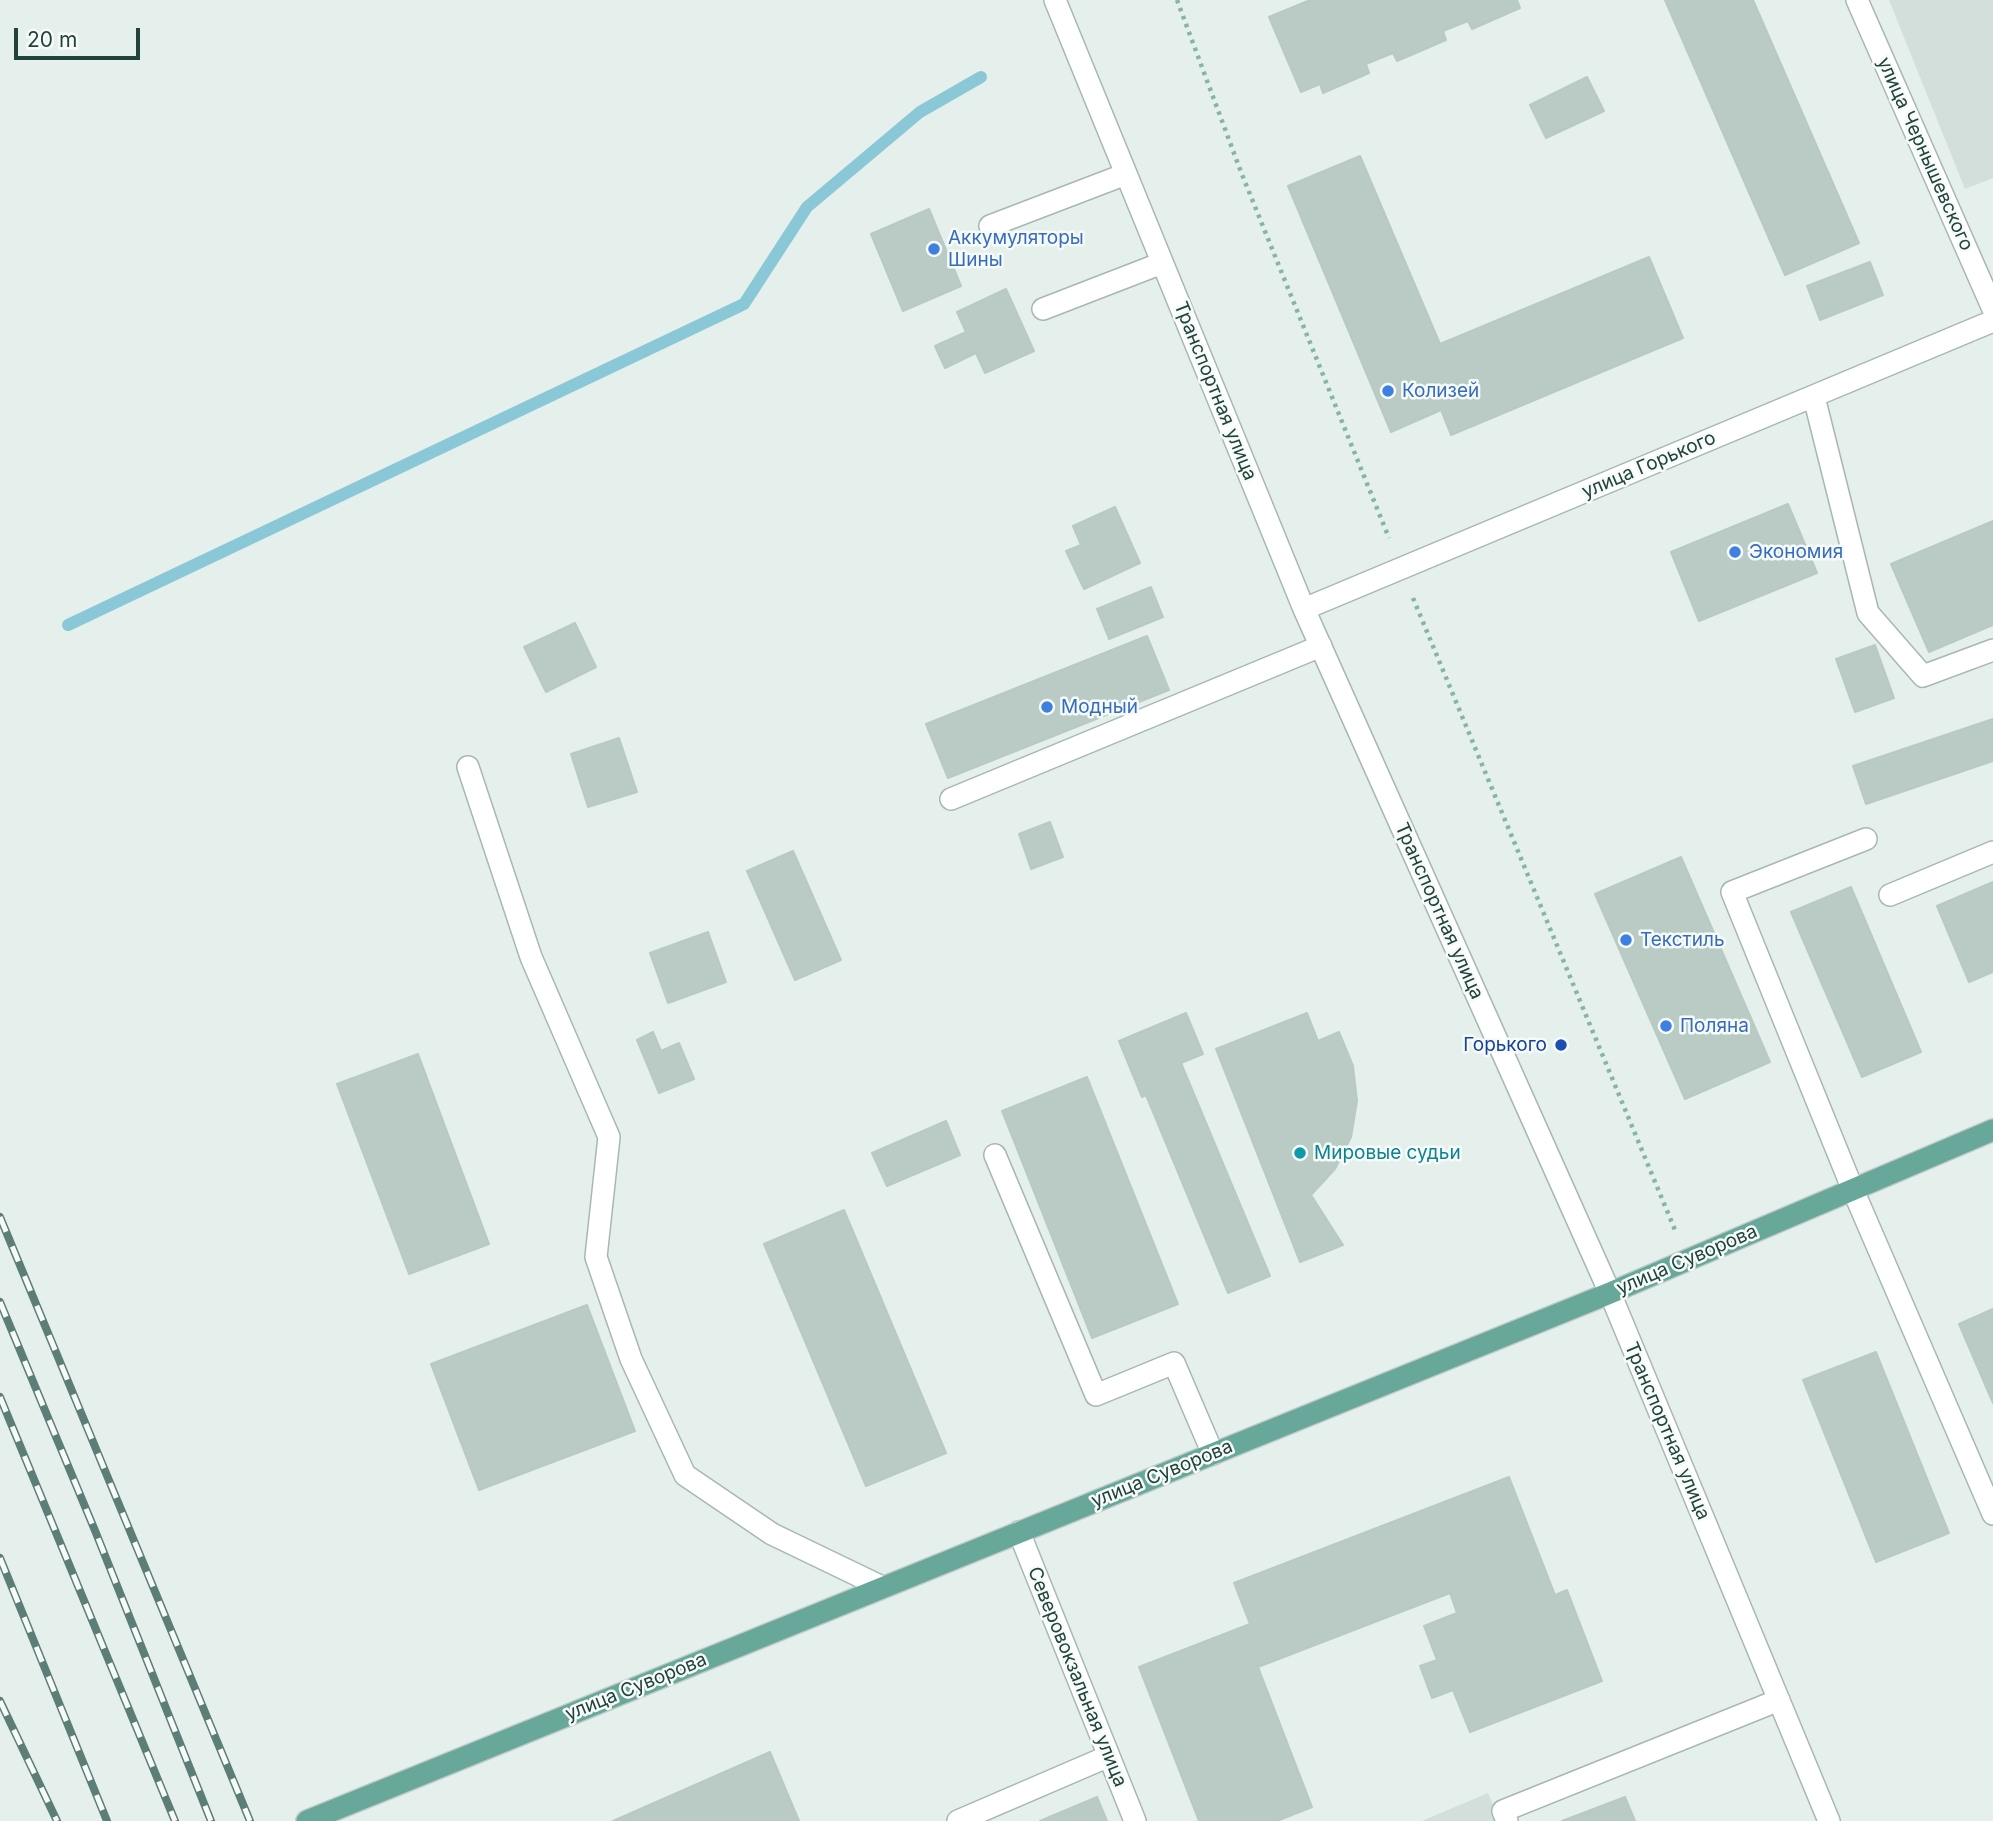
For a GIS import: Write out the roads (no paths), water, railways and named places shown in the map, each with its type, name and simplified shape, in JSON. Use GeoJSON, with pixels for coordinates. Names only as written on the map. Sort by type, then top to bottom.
{"type":"FeatureCollection","features":[{"type":"Feature","properties":{"kind":"main road","name":"улица Суворова"},"geometry":{"type":"LineString","coordinates":[[307,1821],[1610,1293],[1993,1130]]}},
{"type":"Feature","properties":{"kind":"street","name":"Транспортная улица"},"geometry":{"type":"LineString","coordinates":[[1055,0],[1304,609],[1610,1293],[1829,1821]]}},
{"type":"Feature","properties":{"kind":"street","name":"улица Чернышевского"},"geometry":{"type":"LineString","coordinates":[[1857,0],[1993,309]]}},
{"type":"Feature","properties":{"kind":"street"},"geometry":{"type":"LineString","coordinates":[[990,226],[1126,174]]}},
{"type":"Feature","properties":{"kind":"street"},"geometry":{"type":"LineString","coordinates":[[1043,309],[1163,263]]}},
{"type":"Feature","properties":{"kind":"street","name":"улица Горького"},"geometry":{"type":"LineString","coordinates":[[1304,609],[1993,321]]}},
{"type":"Feature","properties":{"kind":"street"},"geometry":{"type":"LineString","coordinates":[[1814,397],[1868,613],[1923,676],[1993,650]]}},
{"type":"Feature","properties":{"kind":"street"},"geometry":{"type":"LineString","coordinates":[[951,799],[1321,646]]}},
{"type":"Feature","properties":{"kind":"street"},"geometry":{"type":"LineString","coordinates":[[468,767],[531,957],[609,1137],[596,1257],[631,1359],[685,1475],[772,1534],[882,1587]]}},
{"type":"Feature","properties":{"kind":"street"},"geometry":{"type":"LineString","coordinates":[[1866,839],[1732,892],[1853,1190],[1993,1514]]}},
{"type":"Feature","properties":{"kind":"street"},"geometry":{"type":"LineString","coordinates":[[1890,895],[1993,852]]}},
{"type":"Feature","properties":{"kind":"street"},"geometry":{"type":"LineString","coordinates":[[995,1154],[1096,1395],[1174,1363],[1213,1454]]}},
{"type":"Feature","properties":{"kind":"street","name":"Северовокзальная улица"},"geometry":{"type":"LineString","coordinates":[[1019,1532],[1135,1821]]}},
{"type":"Feature","properties":{"kind":"street"},"geometry":{"type":"LineString","coordinates":[[1507,1821],[1503,1811],[1779,1700]]}},
{"type":"Feature","properties":{"kind":"street"},"geometry":{"type":"LineString","coordinates":[[958,1821],[1109,1756]]}},
{"type":"Feature","properties":{"kind":"waterway"},"geometry":{"type":"LineString","coordinates":[[68,625],[744,304],[807,207],[920,112],[981,77]]}},
{"type":"Feature","properties":{"kind":"railway"},"geometry":{"type":"LineString","coordinates":[[0,1217],[250,1821]]}},
{"type":"Feature","properties":{"kind":"railway"},"geometry":{"type":"LineString","coordinates":[[0,1302],[211,1821]]}},
{"type":"Feature","properties":{"kind":"railway"},"geometry":{"type":"LineString","coordinates":[[0,1397],[175,1821]]}},
{"type":"Feature","properties":{"kind":"railway"},"geometry":{"type":"LineString","coordinates":[[0,1558],[107,1821]]}},
{"type":"Feature","properties":{"kind":"railway"},"geometry":{"type":"LineString","coordinates":[[0,1701],[57,1821]]}},
{"type":"Feature","properties":{"kind":"place","name":"Аккумуляторы Шины"},"geometry":{"type":"Point","coordinates":[934,249]}},
{"type":"Feature","properties":{"kind":"place","name":"Колизей"},"geometry":{"type":"Point","coordinates":[1388,391]}},
{"type":"Feature","properties":{"kind":"place","name":"Экономия"},"geometry":{"type":"Point","coordinates":[1735,552]}},
{"type":"Feature","properties":{"kind":"place","name":"Модный"},"geometry":{"type":"Point","coordinates":[1047,707]}},
{"type":"Feature","properties":{"kind":"place","name":"Текстиль"},"geometry":{"type":"Point","coordinates":[1626,940]}},
{"type":"Feature","properties":{"kind":"place","name":"Поляна"},"geometry":{"type":"Point","coordinates":[1666,1026]}},
{"type":"Feature","properties":{"kind":"place","name":"Горького"},"geometry":{"type":"Point","coordinates":[1561,1045]}},
{"type":"Feature","properties":{"kind":"place","name":"Мировые судьи"},"geometry":{"type":"Point","coordinates":[1300,1153]}}]}
